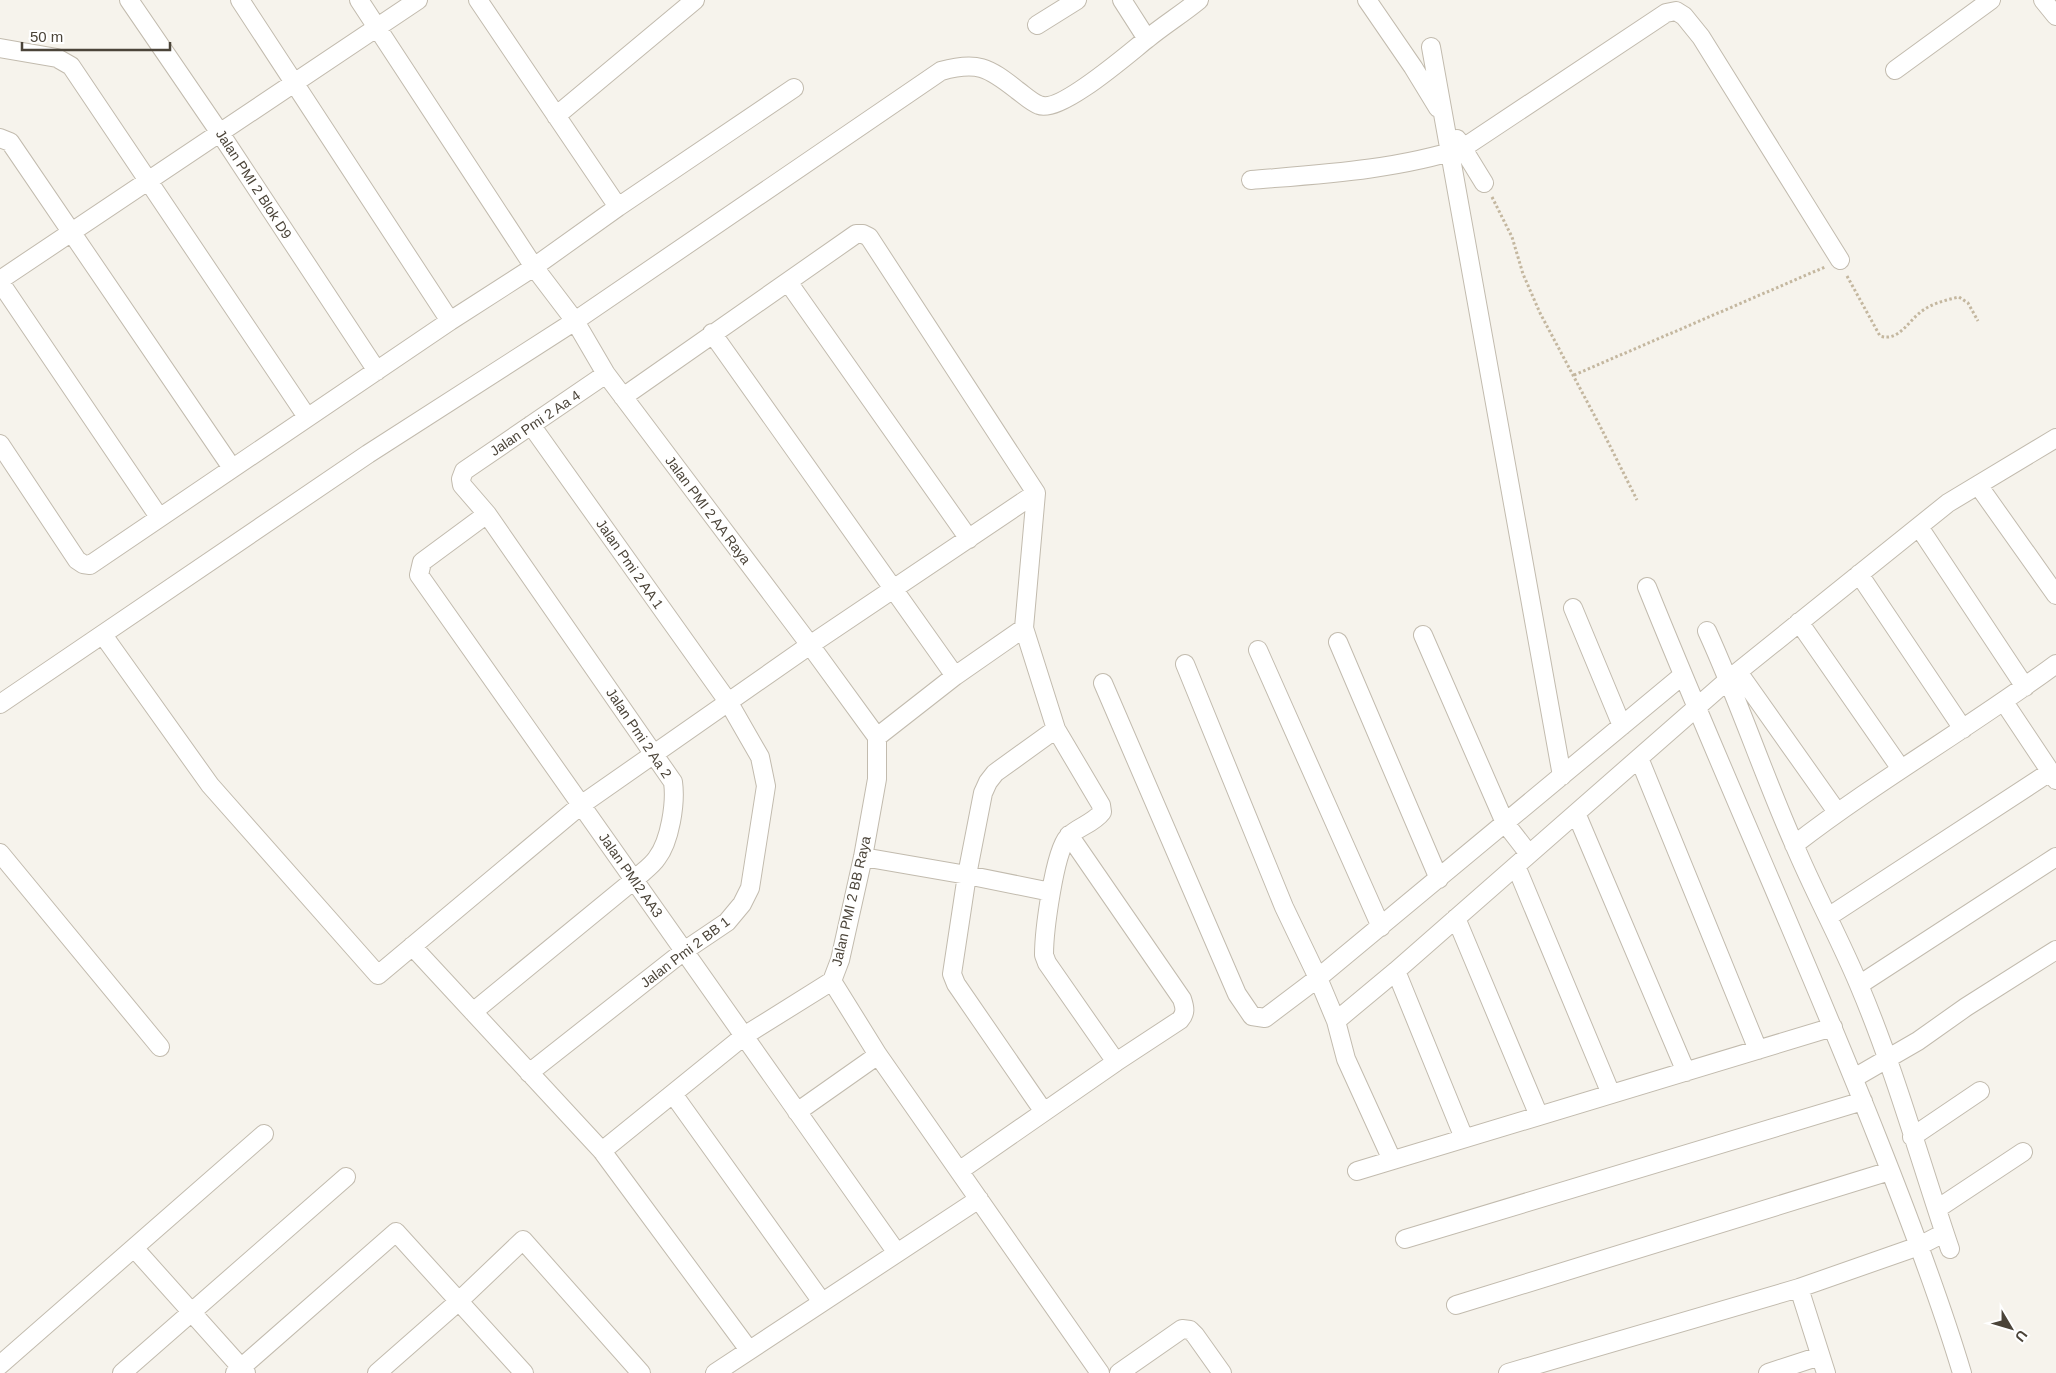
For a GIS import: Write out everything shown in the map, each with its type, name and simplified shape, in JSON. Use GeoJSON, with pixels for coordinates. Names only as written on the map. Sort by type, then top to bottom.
{"type":"FeatureCollection","features":[{"type":"Feature","properties":{"kind":"street","name":"Jalan PMI 2 Blok D9"},"geometry":{"type":"LineString","coordinates":[[129,0],[220,133],[377,370]]}},
{"type":"Feature","properties":{"kind":"street"},"geometry":{"type":"LineString","coordinates":[[240,0],[450,321]]}},
{"type":"Feature","properties":{"kind":"street","name":"Jalan PMI 2 AA Raya"},"geometry":{"type":"LineString","coordinates":[[359,0],[534,267],[575,321],[606,374],[810,645]]}},
{"type":"Feature","properties":{"kind":"street"},"geometry":{"type":"LineString","coordinates":[[159,517],[0,281],[418,0]]}},
{"type":"Feature","properties":{"kind":"street"},"geometry":{"type":"LineString","coordinates":[[478,0],[618,207]]}},
{"type":"Feature","properties":{"kind":"street"},"geometry":{"type":"LineString","coordinates":[[556,116],[696,0]]}},
{"type":"Feature","properties":{"kind":"street"},"geometry":{"type":"LineString","coordinates":[[1037,25],[1077,0]]}},
{"type":"Feature","properties":{"kind":"street"},"geometry":{"type":"LineString","coordinates":[[1122,0],[1147,38]]}},
{"type":"Feature","properties":{"kind":"street"},"geometry":{"type":"LineString","coordinates":[[0,704],[368,454],[575,321],[941,71],[970,65],[984,68],[1003,79],[1040,106],[1049,107],[1065,100],[1122,61],[1147,38],[1199,0]]}},
{"type":"Feature","properties":{"kind":"street"},"geometry":{"type":"LineString","coordinates":[[1367,0],[1413,66],[1484,183]]}},
{"type":"Feature","properties":{"kind":"street"},"geometry":{"type":"LineString","coordinates":[[1895,70],[1991,0]]}},
{"type":"Feature","properties":{"kind":"street"},"geometry":{"type":"LineString","coordinates":[[2043,0],[2056,16]]}},
{"type":"Feature","properties":{"kind":"street"},"geometry":{"type":"LineString","coordinates":[[1252,180],[1333,173],[1437,156],[1463,148],[1666,13],[1676,11],[1684,16],[1701,37],[1840,260]]}},
{"type":"Feature","properties":{"kind":"street"},"geometry":{"type":"LineString","coordinates":[[1431,47],[1562,776]]}},
{"type":"Feature","properties":{"kind":"street"},"geometry":{"type":"LineString","coordinates":[[0,48],[57,58],[71,66],[307,417]]}},
{"type":"Feature","properties":{"kind":"street"},"geometry":{"type":"LineString","coordinates":[[0,444],[77,560],[83,564],[90,565],[450,321],[534,267],[618,207],[794,88]]}},
{"type":"Feature","properties":{"kind":"street"},"geometry":{"type":"LineString","coordinates":[[0,138],[10,142],[232,468]]}},
{"type":"Feature","properties":{"kind":"street"},"geometry":{"type":"LineString","coordinates":[[623,397],[856,234],[863,234],[869,238],[1036,493],[1024,628],[1056,730],[1100,805],[1102,812],[1098,817],[1070,835],[1062,846],[1051,892],[1044,955],[1047,963],[1116,1062]]}},
{"type":"Feature","properties":{"kind":"street"},"geometry":{"type":"LineString","coordinates":[[788,282],[968,539]]}},
{"type":"Feature","properties":{"kind":"street"},"geometry":{"type":"LineString","coordinates":[[712,333],[956,676]]}},
{"type":"Feature","properties":{"kind":"street","name":"Jalan Pmi 2 Aa 4"},"geometry":{"type":"LineString","coordinates":[[464,471],[606,374]]}},
{"type":"Feature","properties":{"kind":"street","name":"Jalan Pmi 2 AA 1"},"geometry":{"type":"LineString","coordinates":[[531,425],[729,703]]}},
{"type":"Feature","properties":{"kind":"street"},"geometry":{"type":"LineString","coordinates":[[1336,1021],[1396,971],[1734,675],[1799,622],[1948,503],[2053,445]]}},
{"type":"Feature","properties":{"kind":"street","name":"Jalan Pmi 2 Aa 2"},"geometry":{"type":"LineString","coordinates":[[464,471],[461,479],[462,485],[487,514],[655,754],[673,782],[675,795],[665,844],[657,860],[473,1012]]}},
{"type":"Feature","properties":{"kind":"street"},"geometry":{"type":"LineString","coordinates":[[1978,485],[2056,595]]}},
{"type":"Feature","properties":{"kind":"street"},"geometry":{"type":"LineString","coordinates":[[103,635],[210,785],[378,975],[581,805],[810,645],[1036,493]]}},
{"type":"Feature","properties":{"kind":"street","name":"Jalan PMI2 AA3"},"geometry":{"type":"LineString","coordinates":[[487,514],[422,562],[419,574],[897,1253]]}},
{"type":"Feature","properties":{"kind":"street"},"geometry":{"type":"LineString","coordinates":[[1919,526],[2025,687]]}},
{"type":"Feature","properties":{"kind":"street"},"geometry":{"type":"LineString","coordinates":[[1859,574],[1963,729]]}},
{"type":"Feature","properties":{"kind":"street"},"geometry":{"type":"LineString","coordinates":[[1647,587],[1682,675],[1854,1078],[1919,1246],[1962,1373]]}},
{"type":"Feature","properties":{"kind":"street"},"geometry":{"type":"LineString","coordinates":[[1573,608],[1622,726]]}},
{"type":"Feature","properties":{"kind":"street"},"geometry":{"type":"LineString","coordinates":[[1799,622],[1901,769]]}},
{"type":"Feature","properties":{"kind":"street"},"geometry":{"type":"LineString","coordinates":[[810,645],[877,737],[956,676],[1024,628]]}},
{"type":"Feature","properties":{"kind":"street"},"geometry":{"type":"LineString","coordinates":[[1707,631],[1734,675],[1837,812]]}},
{"type":"Feature","properties":{"kind":"street"},"geometry":{"type":"LineString","coordinates":[[1424,635],[1505,823],[1529,854]]}},
{"type":"Feature","properties":{"kind":"street"},"geometry":{"type":"LineString","coordinates":[[1338,642],[1439,879]]}},
{"type":"Feature","properties":{"kind":"street"},"geometry":{"type":"LineString","coordinates":[[1258,650],[1380,927]]}},
{"type":"Feature","properties":{"kind":"street"},"geometry":{"type":"LineString","coordinates":[[1185,664],[1280,898],[1336,1021],[1346,1059],[1392,1160]]}},
{"type":"Feature","properties":{"kind":"street"},"geometry":{"type":"LineString","coordinates":[[1794,845],[1837,812],[2004,702],[2056,664]]}},
{"type":"Feature","properties":{"kind":"street"},"geometry":{"type":"LineString","coordinates":[[1103,683],[1237,994],[1252,1016],[1264,1018],[1318,978],[1439,879],[1682,675]]}},
{"type":"Feature","properties":{"kind":"street"},"geometry":{"type":"LineString","coordinates":[[1508,1373],[1799,1288],[1919,1246],[1947,1241],[1887,1059],[1859,985],[1794,845],[1751,739],[1734,675]]}},
{"type":"Feature","properties":{"kind":"street"},"geometry":{"type":"LineString","coordinates":[[1828,917],[2053,776],[2004,702]]}},
{"type":"Feature","properties":{"kind":"street","name":"Jalan Pmi 2 BB 1"},"geometry":{"type":"LineString","coordinates":[[529,1073],[684,951],[727,922],[742,904],[750,888],[766,786],[760,757],[729,703]]}},
{"type":"Feature","properties":{"kind":"street"},"geometry":{"type":"LineString","coordinates":[[1044,1112],[956,984],[952,974],[967,875],[983,793],[995,773],[1056,730]]}},
{"type":"Feature","properties":{"kind":"street","name":"Jalan PMI 2 BB Raya"},"geometry":{"type":"LineString","coordinates":[[602,1151],[744,1036],[832,981],[840,960],[877,779],[877,737]]}},
{"type":"Feature","properties":{"kind":"street"},"geometry":{"type":"LineString","coordinates":[[1639,758],[1758,1050]]}},
{"type":"Feature","properties":{"kind":"street"},"geometry":{"type":"LineString","coordinates":[[1576,813],[1686,1072]]}},
{"type":"Feature","properties":{"kind":"street"},"geometry":{"type":"LineString","coordinates":[[959,1171],[1180,1020],[1184,1014],[1185,1007],[1182,999],[1070,835]]}},
{"type":"Feature","properties":{"kind":"street"},"geometry":{"type":"LineString","coordinates":[[0,853],[160,1047]]}},
{"type":"Feature","properties":{"kind":"street"},"geometry":{"type":"LineString","coordinates":[[862,857],[1051,892]]}},
{"type":"Feature","properties":{"kind":"street"},"geometry":{"type":"LineString","coordinates":[[1859,985],[2056,858]]}},
{"type":"Feature","properties":{"kind":"street"},"geometry":{"type":"LineString","coordinates":[[1516,866],[1611,1094]]}},
{"type":"Feature","properties":{"kind":"street"},"geometry":{"type":"LineString","coordinates":[[1456,918],[1538,1116]]}},
{"type":"Feature","properties":{"kind":"street"},"geometry":{"type":"LineString","coordinates":[[412,946],[602,1151],[750,1350]]}},
{"type":"Feature","properties":{"kind":"street"},"geometry":{"type":"LineString","coordinates":[[1854,1078],[1918,1041],[1966,1007],[2056,950]]}},
{"type":"Feature","properties":{"kind":"street"},"geometry":{"type":"LineString","coordinates":[[1396,971],[1464,1138]]}},
{"type":"Feature","properties":{"kind":"street"},"geometry":{"type":"LineString","coordinates":[[832,981],[878,1055],[1100,1373]]}},
{"type":"Feature","properties":{"kind":"street"},"geometry":{"type":"LineString","coordinates":[[1357,1171],[1833,1027]]}},
{"type":"Feature","properties":{"kind":"street"},"geometry":{"type":"LineString","coordinates":[[797,1112],[878,1055]]}},
{"type":"Feature","properties":{"kind":"street"},"geometry":{"type":"LineString","coordinates":[[1912,1137],[1980,1091]]}},
{"type":"Feature","properties":{"kind":"street"},"geometry":{"type":"LineString","coordinates":[[673,1094],[822,1302]]}},
{"type":"Feature","properties":{"kind":"street"},"geometry":{"type":"LineString","coordinates":[[1405,1239],[1863,1101]]}},
{"type":"Feature","properties":{"kind":"street"},"geometry":{"type":"LineString","coordinates":[[0,1366],[264,1134]]}},
{"type":"Feature","properties":{"kind":"street"},"geometry":{"type":"LineString","coordinates":[[1937,1209],[2023,1152]]}},
{"type":"Feature","properties":{"kind":"street"},"geometry":{"type":"LineString","coordinates":[[1456,1305],[1890,1171]]}},
{"type":"Feature","properties":{"kind":"street"},"geometry":{"type":"LineString","coordinates":[[122,1373],[346,1177]]}},
{"type":"Feature","properties":{"kind":"street"},"geometry":{"type":"LineString","coordinates":[[715,1373],[979,1199]]}},
{"type":"Feature","properties":{"kind":"street"},"geometry":{"type":"LineString","coordinates":[[135,1249],[192,1312],[241,1371],[396,1232],[524,1373]]}},
{"type":"Feature","properties":{"kind":"street"},"geometry":{"type":"LineString","coordinates":[[378,1373],[524,1240],[641,1373]]}},
{"type":"Feature","properties":{"kind":"street"},"geometry":{"type":"LineString","coordinates":[[1768,1373],[1823,1365],[1799,1288]]}},
{"type":"Feature","properties":{"kind":"street"},"geometry":{"type":"LineString","coordinates":[[1119,1373],[1182,1329],[1190,1330],[1195,1335],[1222,1373]]}},
{"type":"Feature","properties":{"kind":"path"},"geometry":{"type":"LineString","coordinates":[[1484,183],[1512,237],[1523,274],[1540,313],[1574,375],[1637,500]]}},
{"type":"Feature","properties":{"kind":"path"},"geometry":{"type":"LineString","coordinates":[[1574,375],[1840,260],[1849,281],[1880,336],[1897,336],[1921,312],[1937,302],[1959,298],[1968,303],[1978,321]]}}]}
